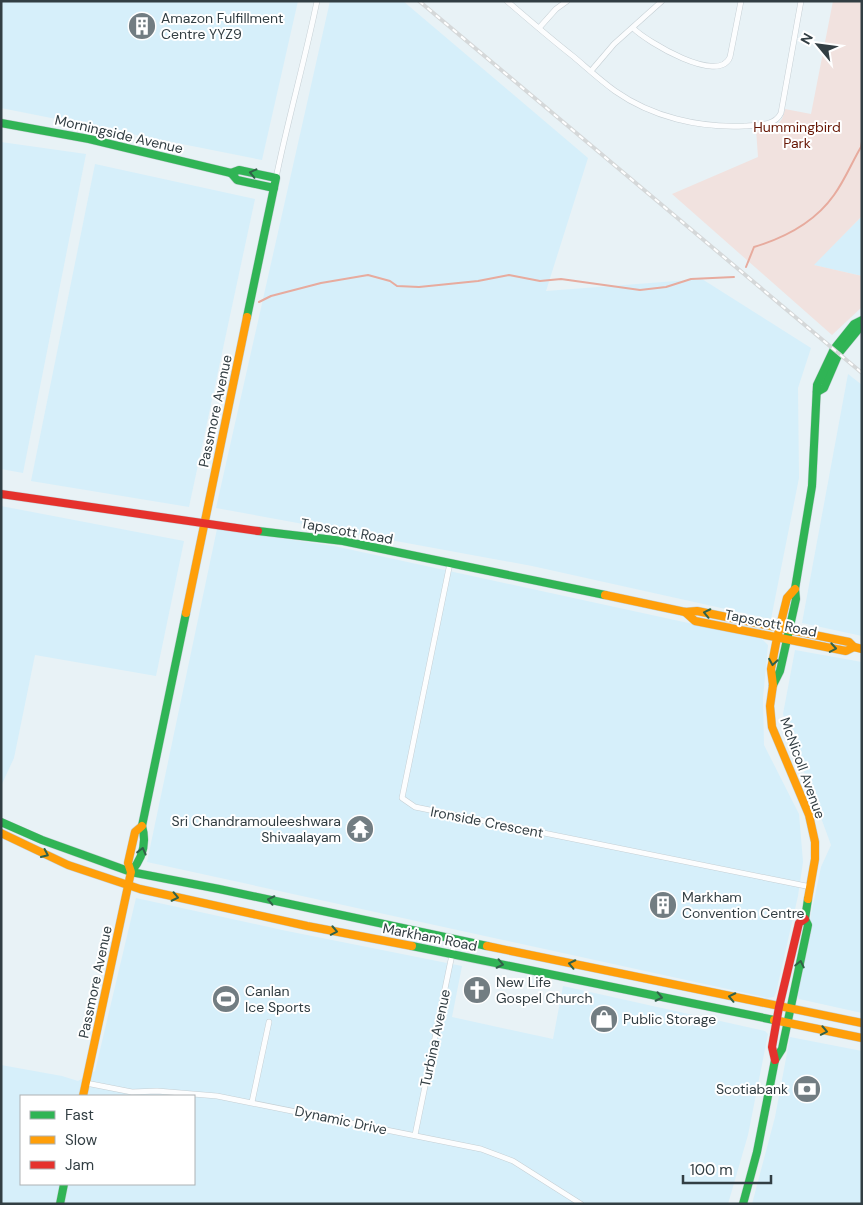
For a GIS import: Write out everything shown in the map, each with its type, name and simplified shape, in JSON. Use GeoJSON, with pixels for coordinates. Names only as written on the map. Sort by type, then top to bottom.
{"type":"FeatureCollection","features":[{"type":"Feature","properties":{"kind":"main road","name":"Morningside Avenue"},"geometry":{"type":"LineString","coordinates":[[1,123],[88,139],[231,173],[240,170],[276,178]]}},
{"type":"Feature","properties":{"kind":"main road","name":"Morningside Avenue"},"geometry":{"type":"LineString","coordinates":[[231,173],[237,180],[274,188]]}},
{"type":"Feature","properties":{"kind":"main road","name":"Passmore Avenue"},"geometry":{"type":"LineString","coordinates":[[83,1095],[131,872],[128,863],[135,832],[142,826],[276,178]]}},
{"type":"Feature","properties":{"kind":"main road","name":"McNicoll Avenue"},"geometry":{"type":"LineString","coordinates":[[772,686],[780,671],[796,599],[795,589],[812,486],[817,386],[834,349],[854,324],[862,320]]}},
{"type":"Feature","properties":{"kind":"main road"},"geometry":{"type":"LineString","coordinates":[[817,392],[824,388],[837,357],[862,325]]}},
{"type":"Feature","properties":{"kind":"main road","name":"Tapscott Road"},"geometry":{"type":"LineString","coordinates":[[1,494],[204,524],[343,541],[685,612],[698,610],[848,642],[858,648]]}},
{"type":"Feature","properties":{"kind":"main road","name":"McNicoll Avenue"},"geometry":{"type":"LineString","coordinates":[[742,1204],[757,1152],[775,1060],[782,1049],[808,925],[805,919],[815,859],[815,842],[809,815],[772,727],[770,706],[771,669],[779,628],[787,598],[795,589]]}},
{"type":"Feature","properties":{"kind":"main road","name":"Tapscott Road"},"geometry":{"type":"LineString","coordinates":[[685,612],[695,621],[786,640],[846,651],[858,648]]}},
{"type":"Feature","properties":{"kind":"main road","name":"Markham Road"},"geometry":{"type":"LineString","coordinates":[[1,822],[42,840],[131,872],[862,1023]]}},
{"type":"Feature","properties":{"kind":"main road","name":"Markham Road"},"geometry":{"type":"LineString","coordinates":[[1,833],[68,864],[128,886],[308,926],[862,1038]]}},
{"type":"Feature","properties":{"kind":"main road","name":"McNicoll Avenue"},"geometry":{"type":"LineString","coordinates":[[775,1060],[772,1047],[779,1007],[800,923],[805,919]]}},
{"type":"Feature","properties":{"kind":"main road"},"geometry":{"type":"LineString","coordinates":[[60,1204],[64,1185]]}},
{"type":"Feature","properties":{"kind":"street","name":"Passmore Avenue"},"geometry":{"type":"LineString","coordinates":[[276,178],[317,1]]}},
{"type":"Feature","properties":{"kind":"street"},"geometry":{"type":"LineString","coordinates":[[506,1],[627,98],[674,118],[699,124],[724,126],[770,123],[775,121],[781,113],[801,1]]}},
{"type":"Feature","properties":{"kind":"street"},"geometry":{"type":"LineString","coordinates":[[539,28],[556,9],[567,1]]}},
{"type":"Feature","properties":{"kind":"street"},"geometry":{"type":"LineString","coordinates":[[591,71],[614,44],[662,1]]}},
{"type":"Feature","properties":{"kind":"street"},"geometry":{"type":"LineString","coordinates":[[633,28],[651,43],[674,55],[720,66],[725,64],[730,57],[740,1]]}},
{"type":"Feature","properties":{"kind":"street","name":"Ironside Crescent"},"geometry":{"type":"LineString","coordinates":[[450,563],[402,798],[415,807],[811,887]]}},
{"type":"Feature","properties":{"kind":"street","name":"Turbina Avenue"},"geometry":{"type":"LineString","coordinates":[[415,1135],[455,940]]}},
{"type":"Feature","properties":{"kind":"street"},"geometry":{"type":"LineString","coordinates":[[252,1102],[269,1022]]}},
{"type":"Feature","properties":{"kind":"street","name":"Dynamic Drive"},"geometry":{"type":"LineString","coordinates":[[86,1082],[132,1092],[217,1096],[481,1149],[506,1158],[581,1204]]}},
{"type":"Feature","properties":{"kind":"shaded area"},"geometry":{"type":"Polygon","coordinates":[[[1,1],[298,1],[262,160],[1,108],[1,1]]]}},
{"type":"Feature","properties":{"kind":"shaded area"},"geometry":{"type":"Polygon","coordinates":[[[330,1],[403,1],[588,158],[546,291],[702,279],[811,348],[798,388],[799,478],[771,619],[532,566],[216,508],[330,1]]]}},
{"type":"Feature","properties":{"kind":"shaded area"},"geometry":{"type":"Polygon","coordinates":[[[1,142],[86,154],[23,473],[1,469],[1,142]]]}},
{"type":"Feature","properties":{"kind":"shaded area"},"geometry":{"type":"Polygon","coordinates":[[[95,164],[255,199],[189,507],[31,481],[95,164]]]}},
{"type":"Feature","properties":{"kind":"shaded area"},"geometry":{"type":"Polygon","coordinates":[[[862,216],[862,276],[813,265],[862,216]]]}},
{"type":"Feature","properties":{"kind":"shaded area"},"geometry":{"type":"Polygon","coordinates":[[[848,374],[862,385],[862,636],[802,623],[848,374]]]}},
{"type":"Feature","properties":{"kind":"shaded area"},"geometry":{"type":"Polygon","coordinates":[[[1,506],[184,541],[156,676],[35,655],[14,758],[1,786],[1,506]]]}},
{"type":"Feature","properties":{"kind":"shaded area"},"geometry":{"type":"Polygon","coordinates":[[[217,529],[334,546],[762,639],[768,645],[763,698],[764,745],[799,814],[803,862],[798,896],[774,997],[768,998],[147,862],[217,529]]]}},
{"type":"Feature","properties":{"kind":"shaded area"},"geometry":{"type":"Polygon","coordinates":[[[795,650],[862,662],[862,1013],[799,999],[797,995],[821,867],[831,845],[783,714],[795,650]]]}},
{"type":"Feature","properties":{"kind":"shaded area"},"geometry":{"type":"Polygon","coordinates":[[[136,898],[282,930],[462,966],[452,1017],[553,1039],[563,986],[765,1031],[768,1034],[748,1135],[728,1204],[1,1204],[1,1065],[62,1076],[78,1081],[95,1071],[136,898]]]}},
{"type":"Feature","properties":{"kind":"shaded area"},"geometry":{"type":"Polygon","coordinates":[[[790,1037],[862,1051],[862,1204],[752,1204],[775,1117],[790,1037]]]}},
{"type":"Feature","properties":{"kind":"green space","name":"Hummingbird Park"},"geometry":{"type":"Polygon","coordinates":[[[833,1],[862,1],[862,216],[814,265],[862,276],[862,307],[832,335],[672,194],[758,157],[756,129],[768,128],[779,123],[785,109],[811,114],[833,1]]]}},
{"type":"Feature","properties":{"kind":"waterway"},"geometry":{"type":"LineString","coordinates":[[746,267],[754,247],[798,228],[826,205],[842,183],[862,142]]}},
{"type":"Feature","properties":{"kind":"waterway"},"geometry":{"type":"LineString","coordinates":[[259,302],[271,296],[321,283],[368,275],[390,281],[397,286],[419,287],[478,281],[509,275],[540,281],[561,279],[640,290],[666,287],[691,279],[734,277]]}},
{"type":"Feature","properties":{"kind":"railway"},"geometry":{"type":"LineString","coordinates":[[419,1],[862,373]]}},
{"type":"Feature","properties":{"kind":"traffic: fast"},"geometry":{"type":"LineString","coordinates":[[1,123],[89,139],[231,173],[237,180],[274,188]]}},
{"type":"Feature","properties":{"kind":"traffic: fast"},"geometry":{"type":"LineString","coordinates":[[231,173],[239,170],[276,178],[247,317]]}},
{"type":"Feature","properties":{"kind":"traffic: fast"},"geometry":{"type":"LineString","coordinates":[[773,685],[780,671],[796,599],[795,589],[812,486],[817,385],[834,349],[854,324],[862,320]]}},
{"type":"Feature","properties":{"kind":"traffic: fast"},"geometry":{"type":"LineString","coordinates":[[817,392],[824,388],[839,353],[862,325]]}},
{"type":"Feature","properties":{"kind":"traffic: fast"},"geometry":{"type":"LineString","coordinates":[[258,531],[343,541],[605,595]]}},
{"type":"Feature","properties":{"kind":"traffic: fast"},"geometry":{"type":"LineString","coordinates":[[131,872],[138,862],[144,845],[142,826],[186,613]]}},
{"type":"Feature","properties":{"kind":"traffic: fast"},"geometry":{"type":"LineString","coordinates":[[1,822],[42,840],[131,872],[487,946]]}},
{"type":"Feature","properties":{"kind":"traffic: fast"},"geometry":{"type":"LineString","coordinates":[[743,1204],[757,1152],[775,1060],[782,1049],[808,925],[805,919],[808,899]]}},
{"type":"Feature","properties":{"kind":"traffic: fast"},"geometry":{"type":"LineString","coordinates":[[412,946],[774,1020]]}},
{"type":"Feature","properties":{"kind":"traffic: fast"},"geometry":{"type":"LineString","coordinates":[[60,1204],[64,1185]]}},
{"type":"Feature","properties":{"kind":"traffic: slow"},"geometry":{"type":"LineString","coordinates":[[186,613],[247,317]]}},
{"type":"Feature","properties":{"kind":"traffic: slow"},"geometry":{"type":"LineString","coordinates":[[795,589],[787,598],[777,638],[771,669],[773,685],[770,706],[772,727],[809,815],[815,842],[815,859],[808,899]]}},
{"type":"Feature","properties":{"kind":"traffic: slow"},"geometry":{"type":"LineString","coordinates":[[605,595],[685,612],[697,611],[849,642],[854,647],[862,649]]}},
{"type":"Feature","properties":{"kind":"traffic: slow"},"geometry":{"type":"LineString","coordinates":[[685,612],[695,621],[846,651],[854,647]]}},
{"type":"Feature","properties":{"kind":"traffic: slow"},"geometry":{"type":"LineString","coordinates":[[83,1095],[131,872],[128,863],[135,832],[142,826]]}},
{"type":"Feature","properties":{"kind":"traffic: slow"},"geometry":{"type":"LineString","coordinates":[[1,833],[68,865],[140,889],[307,926],[412,946]]}},
{"type":"Feature","properties":{"kind":"traffic: slow"},"geometry":{"type":"LineString","coordinates":[[487,946],[862,1023]]}},
{"type":"Feature","properties":{"kind":"traffic: slow"},"geometry":{"type":"LineString","coordinates":[[774,1020],[862,1038]]}},
{"type":"Feature","properties":{"kind":"traffic: jam"},"geometry":{"type":"LineString","coordinates":[[1,494],[258,531]]}},
{"type":"Feature","properties":{"kind":"traffic: jam"},"geometry":{"type":"LineString","coordinates":[[775,1060],[772,1047],[779,1007],[799,923],[805,919]]}},
{"type":"Feature","properties":{"kind":"place","name":"Amazon Fulfillment Centre YYZ9"},"geometry":{"type":"Point","coordinates":[142,26]}},
{"type":"Feature","properties":{"kind":"place","name":"Sri Chandramouleeshwara Shivaalayam"},"geometry":{"type":"Point","coordinates":[360,829]}},
{"type":"Feature","properties":{"kind":"place","name":"Markham Convention Centre"},"geometry":{"type":"Point","coordinates":[663,905]}},
{"type":"Feature","properties":{"kind":"place","name":"New Life Gospel Church"},"geometry":{"type":"Point","coordinates":[477,990]}},
{"type":"Feature","properties":{"kind":"place","name":"Canlan Ice Sports"},"geometry":{"type":"Point","coordinates":[226,999]}},
{"type":"Feature","properties":{"kind":"place","name":"Public Storage"},"geometry":{"type":"Point","coordinates":[604,1019]}},
{"type":"Feature","properties":{"kind":"place","name":"Scotiabank"},"geometry":{"type":"Point","coordinates":[807,1089]}}]}
